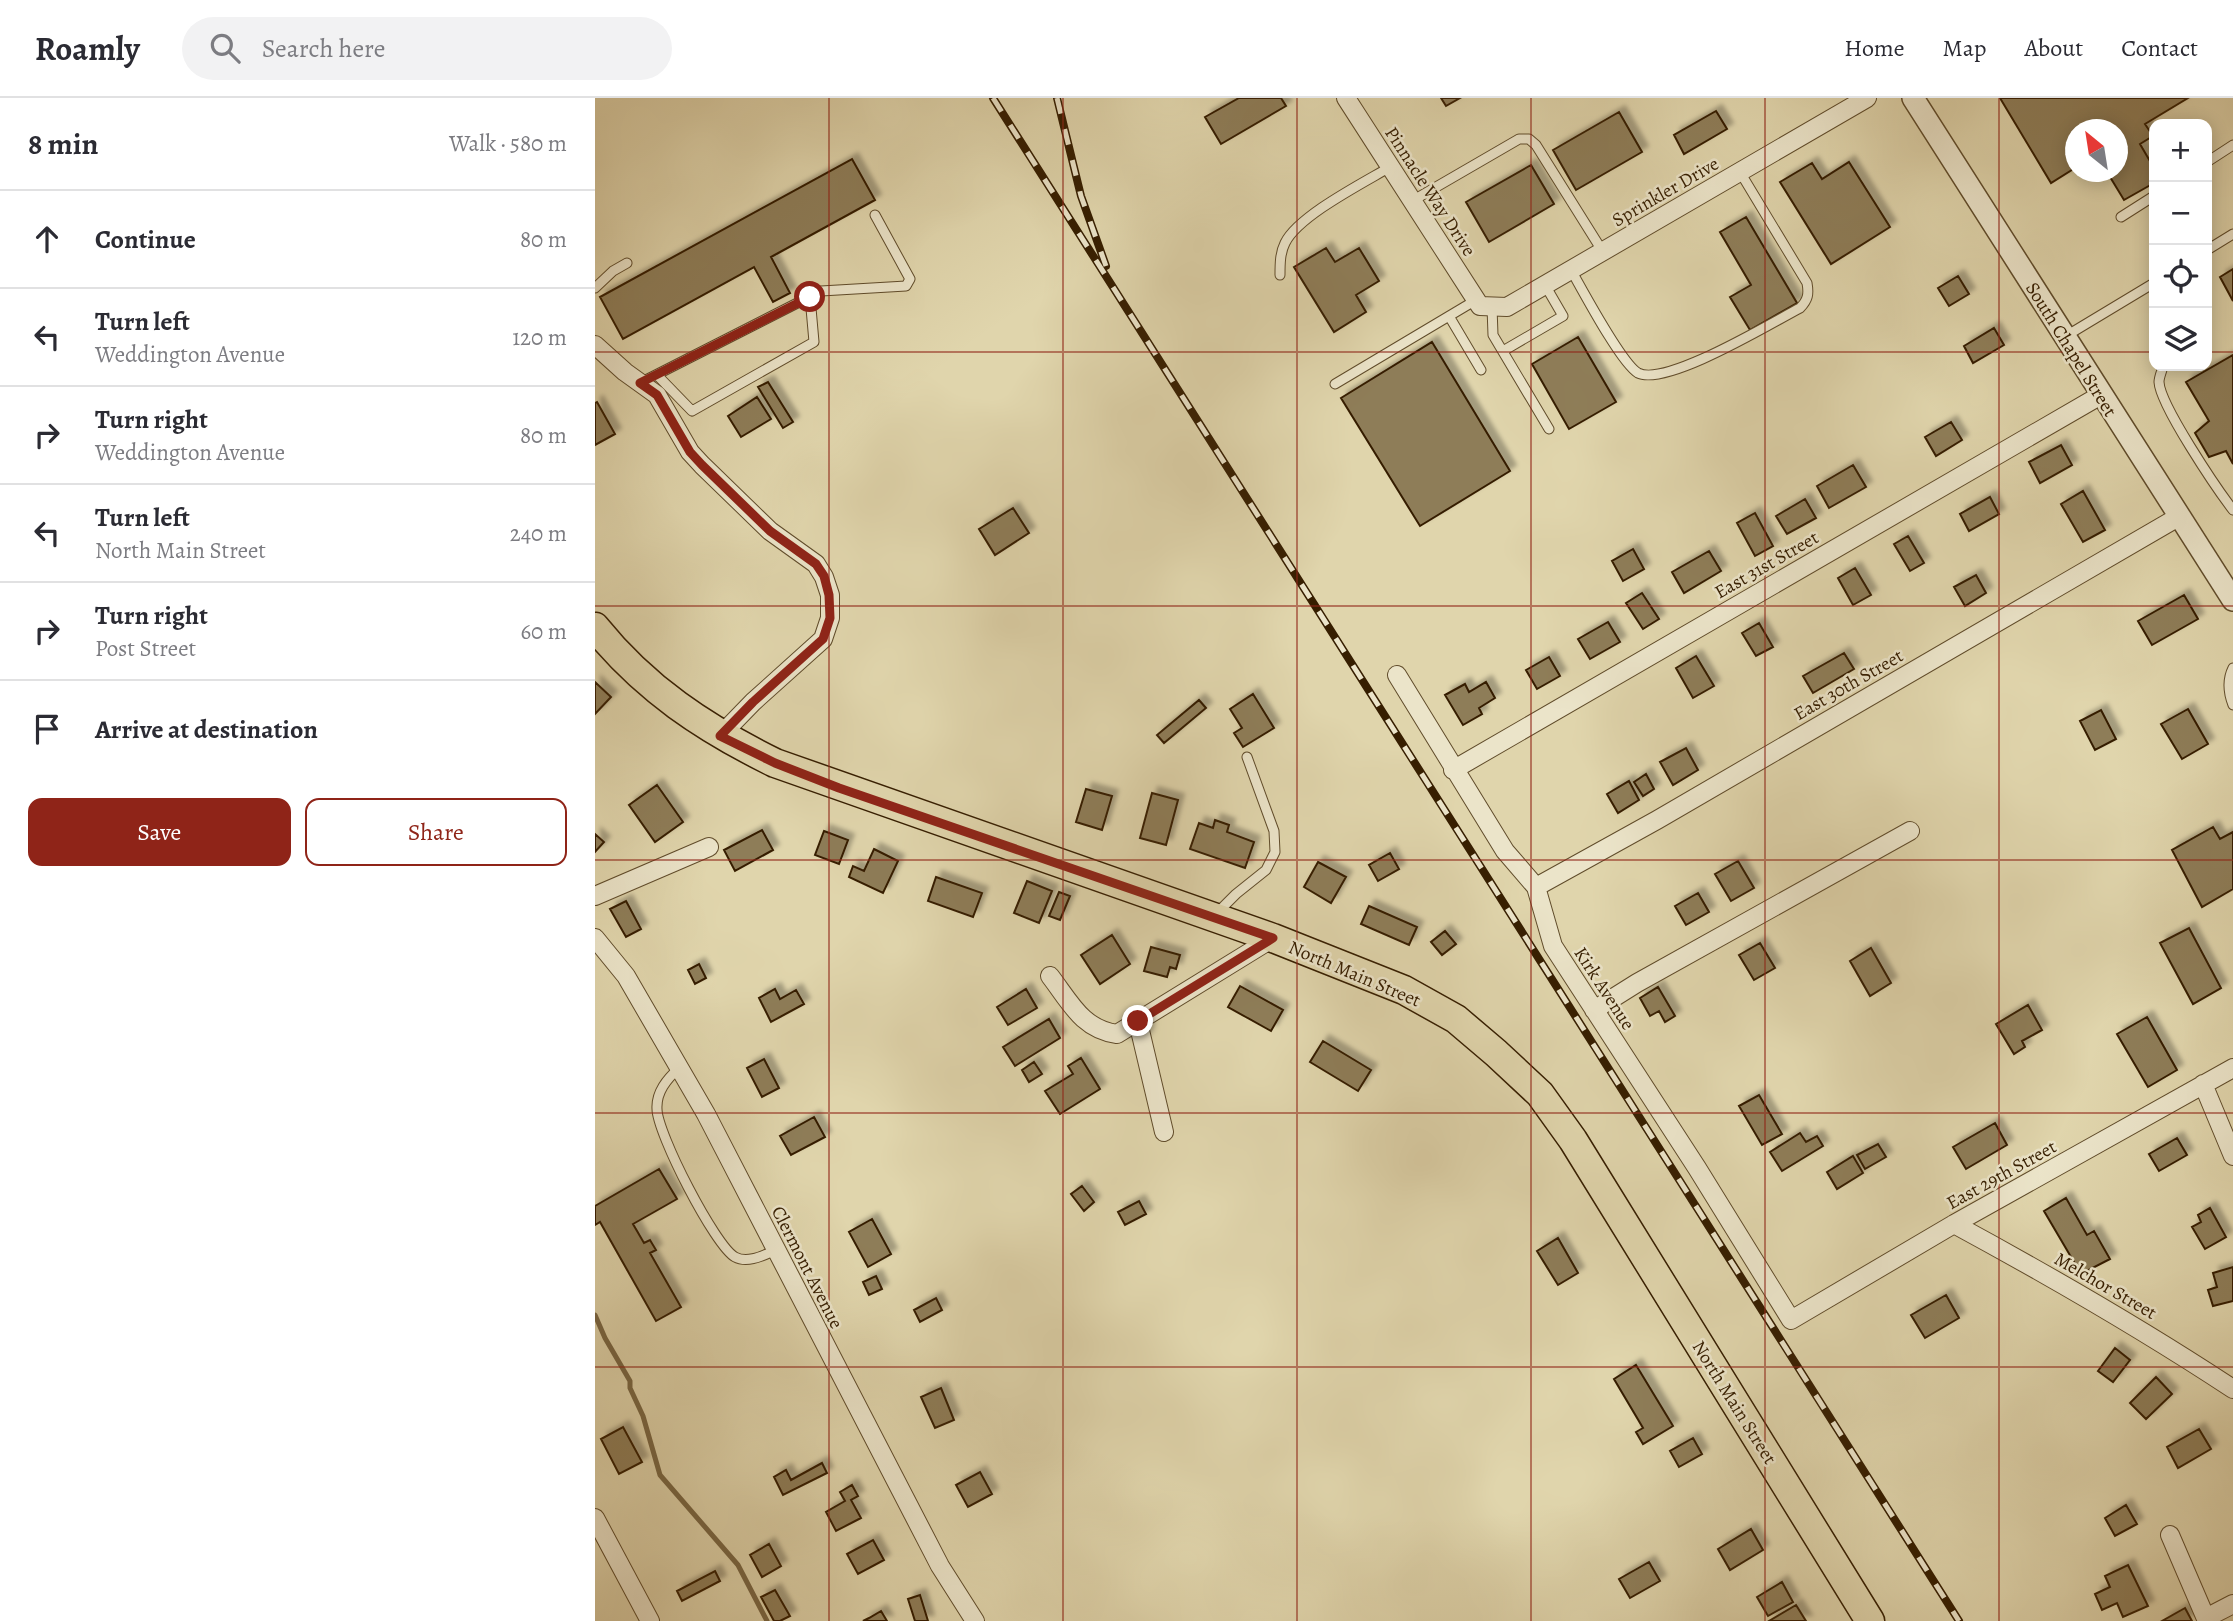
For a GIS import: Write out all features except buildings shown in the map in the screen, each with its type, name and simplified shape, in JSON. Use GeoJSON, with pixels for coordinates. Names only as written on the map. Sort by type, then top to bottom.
{"type":"FeatureCollection","features":[{"type":"Feature","properties":{"kind":"main road","name":"North Main Street"},"geometry":{"type":"LineString","coordinates":[[595,628],[648,682],[681,709],[720,736],[775,763],[839,788],[1273,938],[1404,990],[1456,1019],[1539,1094],[1573,1140],[1870,1621]]}},
{"type":"Feature","properties":{"kind":"street","name":"Pinnacle Way Drive"},"geometry":{"type":"LineString","coordinates":[[1346,98],[1483,304]]}},
{"type":"Feature","properties":{"kind":"street","name":"Sprinkler Drive"},"geometry":{"type":"LineString","coordinates":[[1483,304],[1507,307],[1867,98]]}},
{"type":"Feature","properties":{"kind":"street","name":"South Chapel Street"},"geometry":{"type":"LineString","coordinates":[[1913,98],[2232,597]]}},
{"type":"Feature","properties":{"kind":"street"},"geometry":{"type":"LineString","coordinates":[[595,345],[657,395],[690,452],[770,531],[816,564],[824,576],[829,595],[830,618],[823,639],[753,702],[720,736]]}},
{"type":"Feature","properties":{"kind":"street","name":"East 31st Street"},"geometry":{"type":"LineString","coordinates":[[1453,770],[2101,395]]}},
{"type":"Feature","properties":{"kind":"street","name":"East 30th Street"},"geometry":{"type":"LineString","coordinates":[[1537,887],[2180,516]]}},
{"type":"Feature","properties":{"kind":"street","name":"Kirk Avenue"},"geometry":{"type":"LineString","coordinates":[[1397,675],[1505,851],[1537,887],[1553,946],[1697,1168],[1791,1320]]}},
{"type":"Feature","properties":{"kind":"street"},"geometry":{"type":"LineString","coordinates":[[1594,1010],[1637,983],[1910,831]]}},
{"type":"Feature","properties":{"kind":"street"},"geometry":{"type":"LineString","coordinates":[[595,896],[709,847]]}},
{"type":"Feature","properties":{"kind":"street","name":"Clermont Avenue"},"geometry":{"type":"LineString","coordinates":[[595,938],[626,976],[680,1068],[940,1566],[975,1621]]}},
{"type":"Feature","properties":{"kind":"street"},"geometry":{"type":"LineString","coordinates":[[1050,976],[1087,1024],[1101,1031],[1117,1034],[1273,938]]}},
{"type":"Feature","properties":{"kind":"street"},"geometry":{"type":"LineString","coordinates":[[1138,1021],[1164,1132]]}},
{"type":"Feature","properties":{"kind":"street","name":"East 29th Street"},"geometry":{"type":"LineString","coordinates":[[1791,1320],[1954,1224],[2233,1068]]}},
{"type":"Feature","properties":{"kind":"street"},"geometry":{"type":"LineString","coordinates":[[2203,1084],[2233,1156]]}},
{"type":"Feature","properties":{"kind":"street","name":"Melchor Street"},"geometry":{"type":"LineString","coordinates":[[1954,1224],[2060,1281],[2154,1337],[2233,1389]]}},
{"type":"Feature","properties":{"kind":"street"},"geometry":{"type":"LineString","coordinates":[[595,1518],[650,1621]]}},
{"type":"Feature","properties":{"kind":"street"},"geometry":{"type":"LineString","coordinates":[[2170,1535],[2206,1620],[2233,1604]]}},
{"type":"Feature","properties":{"kind":"lane"},"geometry":{"type":"LineString","coordinates":[[1412,201],[1519,139],[1529,138],[1537,145],[1603,252]]}},
{"type":"Feature","properties":{"kind":"lane"},"geometry":{"type":"LineString","coordinates":[[2212,159],[2233,145]]}},
{"type":"Feature","properties":{"kind":"lane"},"geometry":{"type":"LineString","coordinates":[[1280,275],[1279,261],[1283,245],[1292,231],[1335,200],[1390,167]]}},
{"type":"Feature","properties":{"kind":"lane"},"geometry":{"type":"LineString","coordinates":[[1571,270],[1629,366],[1640,374],[1655,376],[1686,367],[1800,308],[1807,301],[1807,283],[1740,172]]}},
{"type":"Feature","properties":{"kind":"lane"},"geometry":{"type":"LineString","coordinates":[[2121,217],[2149,199]]}},
{"type":"Feature","properties":{"kind":"lane"},"geometry":{"type":"LineString","coordinates":[[640,383],[821,291],[906,286],[910,279],[875,215]]}},
{"type":"Feature","properties":{"kind":"lane"},"geometry":{"type":"LineString","coordinates":[[2212,247],[2233,234]]}},
{"type":"Feature","properties":{"kind":"lane"},"geometry":{"type":"LineString","coordinates":[[595,288],[613,271],[627,263]]}},
{"type":"Feature","properties":{"kind":"lane"},"geometry":{"type":"LineString","coordinates":[[1503,351],[1563,316],[1545,285]]}},
{"type":"Feature","properties":{"kind":"lane"},"geometry":{"type":"LineString","coordinates":[[2064,337],[2149,286]]}},
{"type":"Feature","properties":{"kind":"lane"},"geometry":{"type":"LineString","coordinates":[[657,375],[692,411],[814,342],[810,297]]}},
{"type":"Feature","properties":{"kind":"lane"},"geometry":{"type":"LineString","coordinates":[[1335,384],[1449,316],[1483,304],[1493,335],[1549,429]]}},
{"type":"Feature","properties":{"kind":"lane"},"geometry":{"type":"LineString","coordinates":[[1449,316],[1481,370]]}},
{"type":"Feature","properties":{"kind":"lane"},"geometry":{"type":"LineString","coordinates":[[2162,371],[2159,383],[2166,402],[2210,479],[2233,510]]}},
{"type":"Feature","properties":{"kind":"lane"},"geometry":{"type":"LineString","coordinates":[[2233,668],[2229,676],[2229,689],[2233,705]]}},
{"type":"Feature","properties":{"kind":"lane"},"geometry":{"type":"LineString","coordinates":[[1213,917],[1266,870],[1275,852],[1274,831],[1247,757]]}},
{"type":"Feature","properties":{"kind":"lane"},"geometry":{"type":"LineString","coordinates":[[680,1068],[664,1084],[658,1096],[659,1123],[673,1158],[712,1227],[734,1256],[744,1260],[776,1250]]}},
{"type":"Feature","properties":{"kind":"waterway"},"geometry":{"type":"LineString","coordinates":[[595,1315],[630,1381],[630,1388],[643,1416],[660,1475],[738,1565],[767,1621]]}},
{"type":"Feature","properties":{"kind":"railway"},"geometry":{"type":"LineString","coordinates":[[993,98],[1959,1621]]}},
{"type":"Feature","properties":{"kind":"railway"},"geometry":{"type":"LineString","coordinates":[[1057,98],[1081,196],[1106,266]]}},
{"type":"Feature","properties":{"kind":"route"},"geometry":{"type":"LineString","coordinates":[[810,297],[640,383],[657,395],[690,452],[702,465],[770,531],[816,564],[824,576],[829,595],[830,618],[823,639],[753,702],[720,736],[775,763],[839,788],[1273,938],[1138,1021]]}}]}
